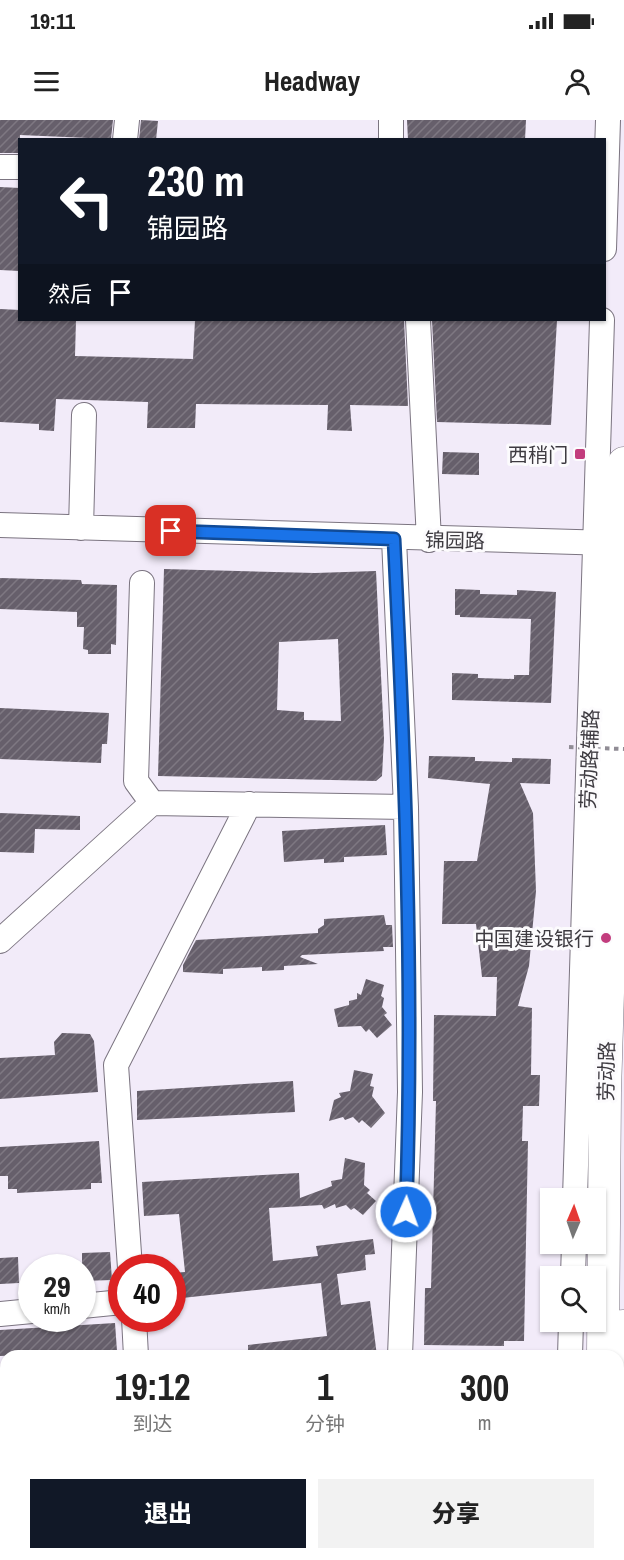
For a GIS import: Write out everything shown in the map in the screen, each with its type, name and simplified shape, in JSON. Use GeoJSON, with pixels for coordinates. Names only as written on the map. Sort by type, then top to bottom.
{"type":"FeatureCollection","features":[{"type":"Feature","properties":{"kind":"main road","name":"劳动路"},"geometry":{"type":"LineString","coordinates":[[603,1350],[608,543],[624,463]]}},
{"type":"Feature","properties":{"kind":"main road"},"geometry":{"type":"LineString","coordinates":[[621,1350],[624,1286]]}},
{"type":"Feature","properties":{"kind":"street"},"geometry":{"type":"LineString","coordinates":[[125,138],[127,120]]}},
{"type":"Feature","properties":{"kind":"street"},"geometry":{"type":"LineString","coordinates":[[391,120],[391,138]]}},
{"type":"Feature","properties":{"kind":"street"},"geometry":{"type":"LineString","coordinates":[[606,197],[609,120]]}},
{"type":"Feature","properties":{"kind":"street"},"geometry":{"type":"LineString","coordinates":[[0,167],[18,167]]}},
{"type":"Feature","properties":{"kind":"street"},"geometry":{"type":"LineString","coordinates":[[418,321],[429,540]]}},
{"type":"Feature","properties":{"kind":"street","name":"劳动路辅路"},"geometry":{"type":"LineString","coordinates":[[576,1188],[608,543],[602,321]]}},
{"type":"Feature","properties":{"kind":"street"},"geometry":{"type":"LineString","coordinates":[[81,528],[84,415]]}},
{"type":"Feature","properties":{"kind":"street","name":"锦园路"},"geometry":{"type":"LineString","coordinates":[[0,525],[394,539],[608,543]]}},
{"type":"Feature","properties":{"kind":"street"},"geometry":{"type":"LineString","coordinates":[[394,539],[406,807],[410,1092],[400,1350]]}},
{"type":"Feature","properties":{"kind":"street"},"geometry":{"type":"LineString","coordinates":[[142,583],[136,781],[152,803]]}},
{"type":"Feature","properties":{"kind":"street"},"geometry":{"type":"LineString","coordinates":[[0,941],[152,803],[406,807]]}},
{"type":"Feature","properties":{"kind":"street"},"geometry":{"type":"LineString","coordinates":[[129,1254],[116,1065],[249,804]]}},
{"type":"Feature","properties":{"kind":"street"},"geometry":{"type":"LineString","coordinates":[[0,1314],[18,1312]]}},
{"type":"Feature","properties":{"kind":"street"},"geometry":{"type":"LineString","coordinates":[[135,1332],[136,1350]]}},
{"type":"Feature","properties":{"kind":"street"},"geometry":{"type":"LineString","coordinates":[[570,1350],[571,1332]]}},
{"type":"Feature","properties":{"kind":"path"},"geometry":{"type":"LineString","coordinates":[[569,747],[624,749]]}},
{"type":"Feature","properties":{"kind":"building"},"geometry":{"type":"Polygon","coordinates":[[[0,120],[113,120],[111,138],[20,135],[18,153],[0,153],[0,120]]]}},
{"type":"Feature","properties":{"kind":"building"},"geometry":{"type":"Polygon","coordinates":[[[141,120],[158,121],[156,138],[139,138],[141,120]]]}},
{"type":"Feature","properties":{"kind":"building"},"geometry":{"type":"Polygon","coordinates":[[[407,120],[526,120],[525,138],[408,138],[407,120]]]}},
{"type":"Feature","properties":{"kind":"building"},"geometry":{"type":"Polygon","coordinates":[[[0,187],[18,188],[18,271],[0,270],[0,187]]]}},
{"type":"Feature","properties":{"kind":"building"},"geometry":{"type":"Polygon","coordinates":[[[0,309],[18,310],[18,321],[76,321],[75,356],[193,359],[195,321],[404,321],[408,406],[350,405],[352,431],[327,430],[328,405],[196,404],[195,428],[147,428],[148,402],[56,399],[54,431],[39,430],[39,424],[0,422],[0,309]]]}},
{"type":"Feature","properties":{"kind":"building"},"geometry":{"type":"Polygon","coordinates":[[[432,321],[557,321],[551,425],[437,422],[432,321]]]}},
{"type":"Feature","properties":{"kind":"building"},"geometry":{"type":"Polygon","coordinates":[[[443,452],[479,453],[479,475],[442,474],[443,452]]]}},
{"type":"Feature","properties":{"kind":"building"},"geometry":{"type":"Polygon","coordinates":[[[164,569],[315,573],[376,571],[384,738],[382,776],[376,781],[158,776],[164,569]],[[338,639],[279,642],[277,710],[304,712],[304,720],[341,721],[338,639]]]}},
{"type":"Feature","properties":{"kind":"building"},"geometry":{"type":"Polygon","coordinates":[[[0,578],[81,580],[82,584],[117,585],[116,645],[111,644],[111,654],[88,654],[88,650],[83,649],[84,627],[77,627],[77,612],[0,609],[0,578]]]}},
{"type":"Feature","properties":{"kind":"building"},"geometry":{"type":"Polygon","coordinates":[[[455,589],[480,590],[480,594],[517,595],[517,590],[556,592],[551,703],[452,700],[452,673],[478,674],[478,678],[514,679],[514,675],[529,675],[531,619],[460,617],[460,615],[455,615],[455,589]]]}},
{"type":"Feature","properties":{"kind":"building"},"geometry":{"type":"Polygon","coordinates":[[[0,708],[109,713],[107,744],[102,744],[101,763],[0,759],[0,708]]]}},
{"type":"Feature","properties":{"kind":"building"},"geometry":{"type":"Polygon","coordinates":[[[429,756],[475,757],[475,761],[512,762],[512,758],[551,759],[550,784],[520,783],[533,813],[536,891],[529,966],[518,1006],[532,1008],[531,1075],[540,1075],[539,1106],[523,1106],[522,1141],[528,1141],[524,1341],[504,1341],[504,1346],[424,1345],[425,1288],[431,1288],[436,1101],[433,1101],[434,1015],[496,1016],[497,977],[482,977],[476,924],[442,924],[444,861],[477,861],[490,784],[428,778],[429,756]]]}},
{"type":"Feature","properties":{"kind":"building"},"geometry":{"type":"Polygon","coordinates":[[[0,813],[80,816],[80,830],[35,829],[34,853],[0,852],[0,813]]]}},
{"type":"Feature","properties":{"kind":"building"},"geometry":{"type":"Polygon","coordinates":[[[385,825],[387,855],[344,857],[344,862],[324,863],[324,859],[284,862],[282,831],[385,825]]]}},
{"type":"Feature","properties":{"kind":"building"},"geometry":{"type":"Polygon","coordinates":[[[384,915],[386,925],[392,925],[393,947],[383,947],[384,951],[302,955],[300,957],[318,964],[284,966],[284,970],[262,971],[262,967],[223,969],[223,974],[183,972],[183,965],[196,940],[318,933],[318,929],[324,925],[324,919],[384,915]]]}},
{"type":"Feature","properties":{"kind":"building"},"geometry":{"type":"Polygon","coordinates":[[[366,979],[384,985],[381,996],[384,998],[382,1007],[387,1013],[384,1015],[392,1025],[377,1038],[369,1029],[366,1032],[361,1026],[338,1027],[334,1009],[349,1005],[349,1001],[357,999],[357,993],[361,995],[366,979]]]}},
{"type":"Feature","properties":{"kind":"building"},"geometry":{"type":"Polygon","coordinates":[[[62,1033],[90,1034],[94,1041],[98,1092],[0,1099],[0,1058],[55,1055],[54,1042],[62,1033]]]}},
{"type":"Feature","properties":{"kind":"building"},"geometry":{"type":"Polygon","coordinates":[[[354,1070],[373,1074],[370,1086],[374,1087],[372,1096],[385,1113],[371,1128],[362,1120],[359,1123],[353,1117],[329,1121],[334,1100],[341,1097],[339,1093],[350,1091],[354,1070]]]}},
{"type":"Feature","properties":{"kind":"building"},"geometry":{"type":"Polygon","coordinates":[[[293,1081],[295,1112],[137,1120],[137,1091],[293,1081]]]}},
{"type":"Feature","properties":{"kind":"building"},"geometry":{"type":"Polygon","coordinates":[[[99,1141],[102,1183],[91,1183],[91,1189],[17,1193],[17,1189],[8,1189],[8,1176],[0,1176],[0,1147],[99,1141]]]}},
{"type":"Feature","properties":{"kind":"building"},"geometry":{"type":"Polygon","coordinates":[[[345,1158],[365,1163],[364,1185],[370,1190],[367,1193],[376,1201],[363,1215],[346,1205],[336,1208],[335,1204],[324,1209],[322,1205],[269,1208],[273,1261],[318,1256],[316,1246],[373,1239],[375,1254],[365,1255],[366,1270],[337,1274],[341,1305],[370,1301],[376,1350],[248,1350],[248,1345],[327,1336],[321,1283],[186,1298],[186,1254],[183,1254],[179,1214],[144,1216],[142,1182],[299,1173],[300,1198],[332,1186],[331,1181],[342,1179],[345,1158]]]}},
{"type":"Feature","properties":{"kind":"building"},"geometry":{"type":"Polygon","coordinates":[[[110,1252],[108,1254],[108,1280],[96,1281],[96,1254],[82,1253],[110,1252]]]}},
{"type":"Feature","properties":{"kind":"building"},"geometry":{"type":"Polygon","coordinates":[[[18,1257],[18,1283],[0,1284],[0,1258],[18,1257]]]}},
{"type":"Feature","properties":{"kind":"building"},"geometry":{"type":"Polygon","coordinates":[[[108,1323],[108,1332],[116,1332],[117,1350],[0,1350],[0,1330],[96,1332],[96,1324],[108,1323]]]}},
{"type":"Feature","properties":{"kind":"place","name":"西稍门"},"geometry":{"type":"Point","coordinates":[580,454]}},
{"type":"Feature","properties":{"kind":"place","name":"中国建设银行"},"geometry":{"type":"Point","coordinates":[606,938]}},
{"type":"Feature","properties":{"kind":"route"},"geometry":{"type":"LineString","coordinates":[[171,531],[394,539],[406,807],[410,1092],[406,1212]]}}]}
